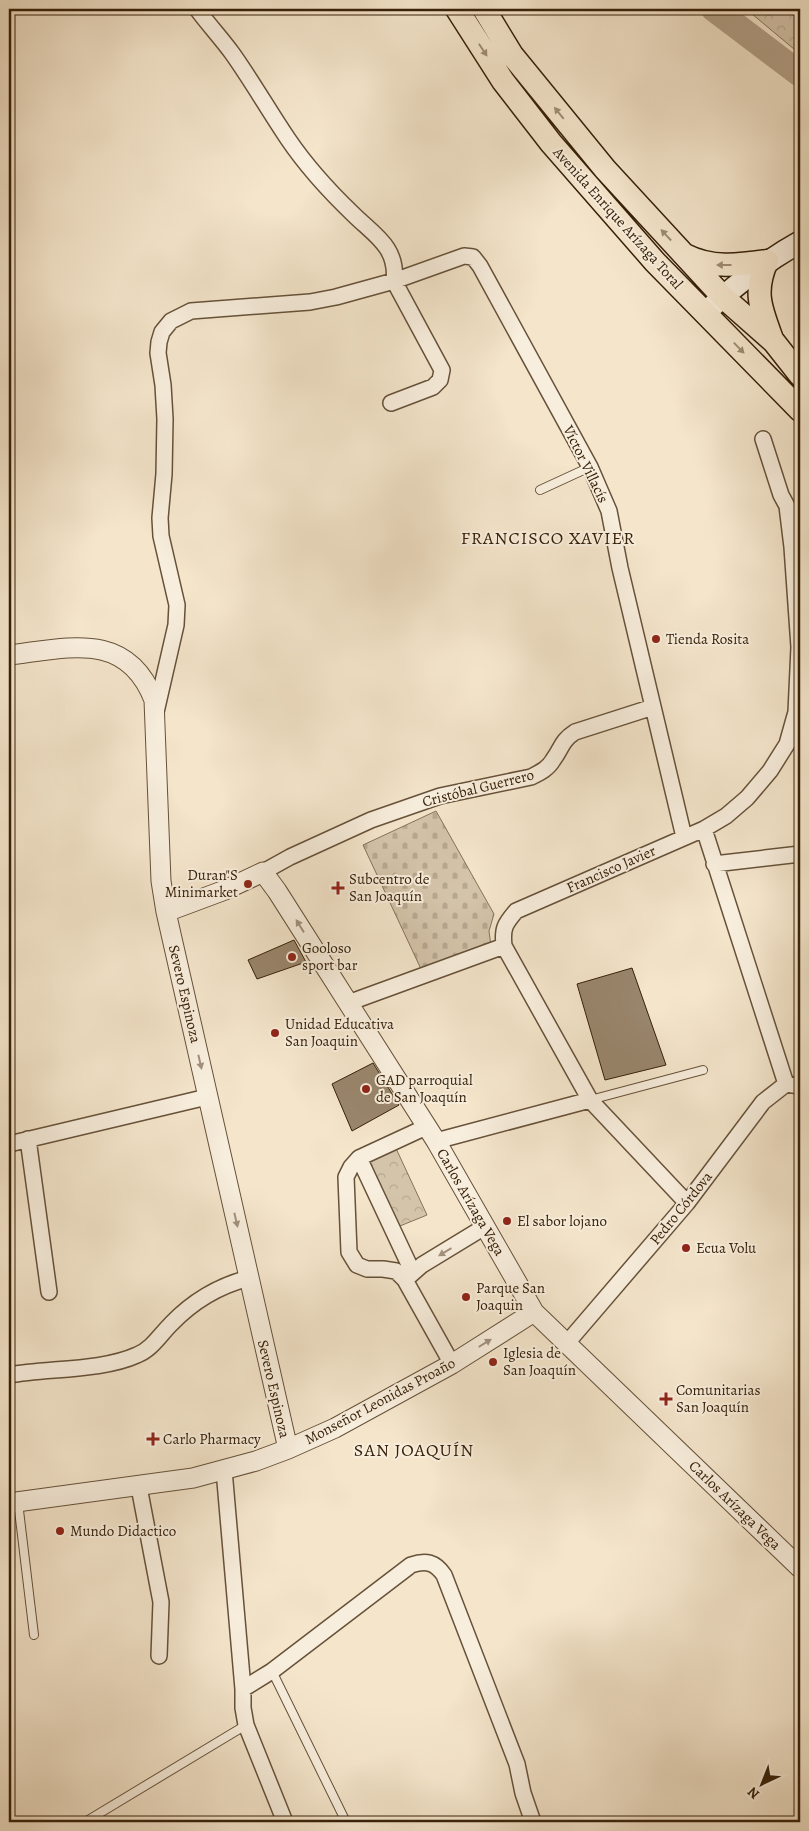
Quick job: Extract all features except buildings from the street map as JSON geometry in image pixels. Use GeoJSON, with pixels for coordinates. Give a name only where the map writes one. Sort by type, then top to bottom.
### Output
{"type":"FeatureCollection","features":[{"type":"Feature","properties":{"kind":"main road","name":"Avenida Enrique Arízaga Toral"},"geometry":{"type":"LineString","coordinates":[[457,9],[503,81],[551,143],[655,262],[800,410]]}},
{"type":"Feature","properties":{"kind":"main road","name":"Avenida Enrique Arízaga Toral"},"geometry":{"type":"LineString","coordinates":[[484,9],[518,63],[605,169],[723,297],[774,342],[800,375]]}},
{"type":"Feature","properties":{"kind":"main road"},"geometry":{"type":"LineString","coordinates":[[705,313],[767,261],[800,242]]}},
{"type":"Feature","properties":{"kind":"main road"},"geometry":{"type":"LineString","coordinates":[[683,254],[698,262],[720,266],[767,261]]}},
{"type":"Feature","properties":{"kind":"main road"},"geometry":{"type":"LineString","coordinates":[[767,261],[759,283],[760,295],[763,313],[774,342]]}},
{"type":"Feature","properties":{"kind":"street"},"geometry":{"type":"LineString","coordinates":[[197,9],[232,54],[289,141],[312,172],[353,214],[384,242],[392,256],[396,268],[394,281],[442,370],[440,380],[433,387],[391,402]]}},
{"type":"Feature","properties":{"kind":"street","name":"Víctor Villacís"},"geometry":{"type":"LineString","coordinates":[[394,281],[464,256],[473,257],[480,266],[590,466],[609,511],[620,568],[684,837]]}},
{"type":"Feature","properties":{"kind":"street"},"geometry":{"type":"LineString","coordinates":[[156,714],[176,624],[177,605],[161,536],[160,518],[166,419],[158,354],[162,332],[171,321],[191,311],[310,302],[394,281]]}},
{"type":"Feature","properties":{"kind":"street","name":"Francisco Javier"},"geometry":{"type":"LineString","coordinates":[[504,946],[502,933],[507,921],[516,911],[704,829],[726,816],[740,804],[770,771],[787,744],[796,712],[799,647],[792,547],[787,506],[781,495],[763,439]]}},
{"type":"Feature","properties":{"kind":"street","name":"Severo Espinoza"},"geometry":{"type":"LineString","coordinates":[[9,655],[75,647],[96,648],[119,656],[141,674],[154,700],[161,881],[166,912],[288,1450]]}},
{"type":"Feature","properties":{"kind":"street","name":"Cristóbal Guerrero"},"geometry":{"type":"LineString","coordinates":[[263,872],[290,857],[371,820],[440,796],[531,777],[544,771],[552,762],[567,737],[575,732],[653,707]]}},
{"type":"Feature","properties":{"kind":"street"},"geometry":{"type":"LineString","coordinates":[[704,829],[714,864],[793,1085]]}},
{"type":"Feature","properties":{"kind":"street"},"geometry":{"type":"LineString","coordinates":[[714,864],[800,854]]}},
{"type":"Feature","properties":{"kind":"street"},"geometry":{"type":"LineString","coordinates":[[166,912],[225,890],[263,872]]}},
{"type":"Feature","properties":{"kind":"street","name":"Carlos Arízaga Vega"},"geometry":{"type":"LineString","coordinates":[[263,872],[277,891],[431,1134],[486,1226],[534,1312],[800,1568]]}},
{"type":"Feature","properties":{"kind":"street"},"geometry":{"type":"LineString","coordinates":[[348,1003],[504,946],[590,1100],[687,1203]]}},
{"type":"Feature","properties":{"kind":"street","name":"Pedro Córdova"},"geometry":{"type":"LineString","coordinates":[[567,1344],[687,1203],[764,1102],[793,1085]]}},
{"type":"Feature","properties":{"kind":"street"},"geometry":{"type":"LineString","coordinates":[[9,1144],[207,1097]]}},
{"type":"Feature","properties":{"kind":"street"},"geometry":{"type":"LineString","coordinates":[[409,1276],[383,1269],[367,1270],[357,1265],[349,1252],[346,1177],[351,1167],[359,1158],[431,1134],[590,1100]]}},
{"type":"Feature","properties":{"kind":"street"},"geometry":{"type":"LineString","coordinates":[[28,1140],[49,1292]]}},
{"type":"Feature","properties":{"kind":"street"},"geometry":{"type":"LineString","coordinates":[[359,1158],[409,1276],[452,1364]]}},
{"type":"Feature","properties":{"kind":"street"},"geometry":{"type":"LineString","coordinates":[[409,1276],[422,1265],[486,1226]]}},
{"type":"Feature","properties":{"kind":"street"},"geometry":{"type":"LineString","coordinates":[[9,1375],[115,1363],[139,1355],[154,1344],[172,1323],[209,1293],[249,1278]]}},
{"type":"Feature","properties":{"kind":"street","name":"Monseñor Leonidas Proaño"},"geometry":{"type":"LineString","coordinates":[[14,1503],[193,1478],[288,1450],[334,1428],[452,1364],[534,1312]]}},
{"type":"Feature","properties":{"kind":"street"},"geometry":{"type":"LineString","coordinates":[[224,1470],[243,1689],[242,1708],[246,1725],[285,1822]]}},
{"type":"Feature","properties":{"kind":"street"},"geometry":{"type":"LineString","coordinates":[[139,1487],[161,1602],[158,1656]]}},
{"type":"Feature","properties":{"kind":"street"},"geometry":{"type":"LineString","coordinates":[[243,1689],[272,1671],[411,1565],[430,1562],[439,1568],[444,1575],[517,1764],[533,1822]]}},
{"type":"Feature","properties":{"kind":"lane"},"geometry":{"type":"LineString","coordinates":[[540,490],[590,466]]}},
{"type":"Feature","properties":{"kind":"lane"},"geometry":{"type":"LineString","coordinates":[[590,1100],[703,1070]]}},
{"type":"Feature","properties":{"kind":"lane"},"geometry":{"type":"LineString","coordinates":[[14,1503],[34,1635]]}},
{"type":"Feature","properties":{"kind":"lane"},"geometry":{"type":"LineString","coordinates":[[272,1671],[346,1822]]}},
{"type":"Feature","properties":{"kind":"lane"},"geometry":{"type":"LineString","coordinates":[[85,1822],[246,1725]]}},
{"type":"Feature","properties":{"kind":"green space"},"geometry":{"type":"Polygon","coordinates":[[[746,9],[800,9],[800,54],[746,9]]]}},
{"type":"Feature","properties":{"kind":"green space"},"geometry":{"type":"Polygon","coordinates":[[[436,811],[494,914],[489,931],[491,946],[421,969],[363,845],[436,811]]]}},
{"type":"Feature","properties":{"kind":"green space"},"geometry":{"type":"Polygon","coordinates":[[[393,1142],[427,1215],[395,1228],[360,1160],[393,1142]]]}},
{"type":"Feature","properties":{"kind":"waterway"},"geometry":{"type":"LineString","coordinates":[[714,9],[800,74]]}},
{"type":"Feature","properties":{"kind":"place","name":"Tienda Rosita"},"geometry":{"type":"Point","coordinates":[656,639]}},
{"type":"Feature","properties":{"kind":"place","name":"Duran\"S Minimarket"},"geometry":{"type":"Point","coordinates":[248,884]}},
{"type":"Feature","properties":{"kind":"place","name":"Subcentro de San Joaquín"},"geometry":{"type":"Point","coordinates":[338,888]}},
{"type":"Feature","properties":{"kind":"place","name":"Gooloso sport bar"},"geometry":{"type":"Point","coordinates":[292,957]}},
{"type":"Feature","properties":{"kind":"place","name":"Unidad Educativa San Joaquin"},"geometry":{"type":"Point","coordinates":[275,1033]}},
{"type":"Feature","properties":{"kind":"place","name":"GAD parroquial de San Joaquín"},"geometry":{"type":"Point","coordinates":[366,1089]}},
{"type":"Feature","properties":{"kind":"place","name":"El sabor lojano"},"geometry":{"type":"Point","coordinates":[507,1221]}},
{"type":"Feature","properties":{"kind":"place","name":"Ecua Volu"},"geometry":{"type":"Point","coordinates":[686,1248]}},
{"type":"Feature","properties":{"kind":"place","name":"Parque San Joaquin"},"geometry":{"type":"Point","coordinates":[466,1297]}},
{"type":"Feature","properties":{"kind":"place","name":"Iglesia de San Joaquín"},"geometry":{"type":"Point","coordinates":[493,1362]}},
{"type":"Feature","properties":{"kind":"place","name":"Comunitarias San Joaquín"},"geometry":{"type":"Point","coordinates":[666,1399]}},
{"type":"Feature","properties":{"kind":"place","name":"Carlo Pharmacy"},"geometry":{"type":"Point","coordinates":[153,1439]}},
{"type":"Feature","properties":{"kind":"place","name":"Mundo Didactico"},"geometry":{"type":"Point","coordinates":[60,1531]}},
{"type":"Feature","properties":{"kind":"district","name":"FRANCISCO XAVIER"},"geometry":{"type":"Point","coordinates":[548,538]}},
{"type":"Feature","properties":{"kind":"district","name":"SAN JOAQUÍN"},"geometry":{"type":"Point","coordinates":[414,1450]}}]}
